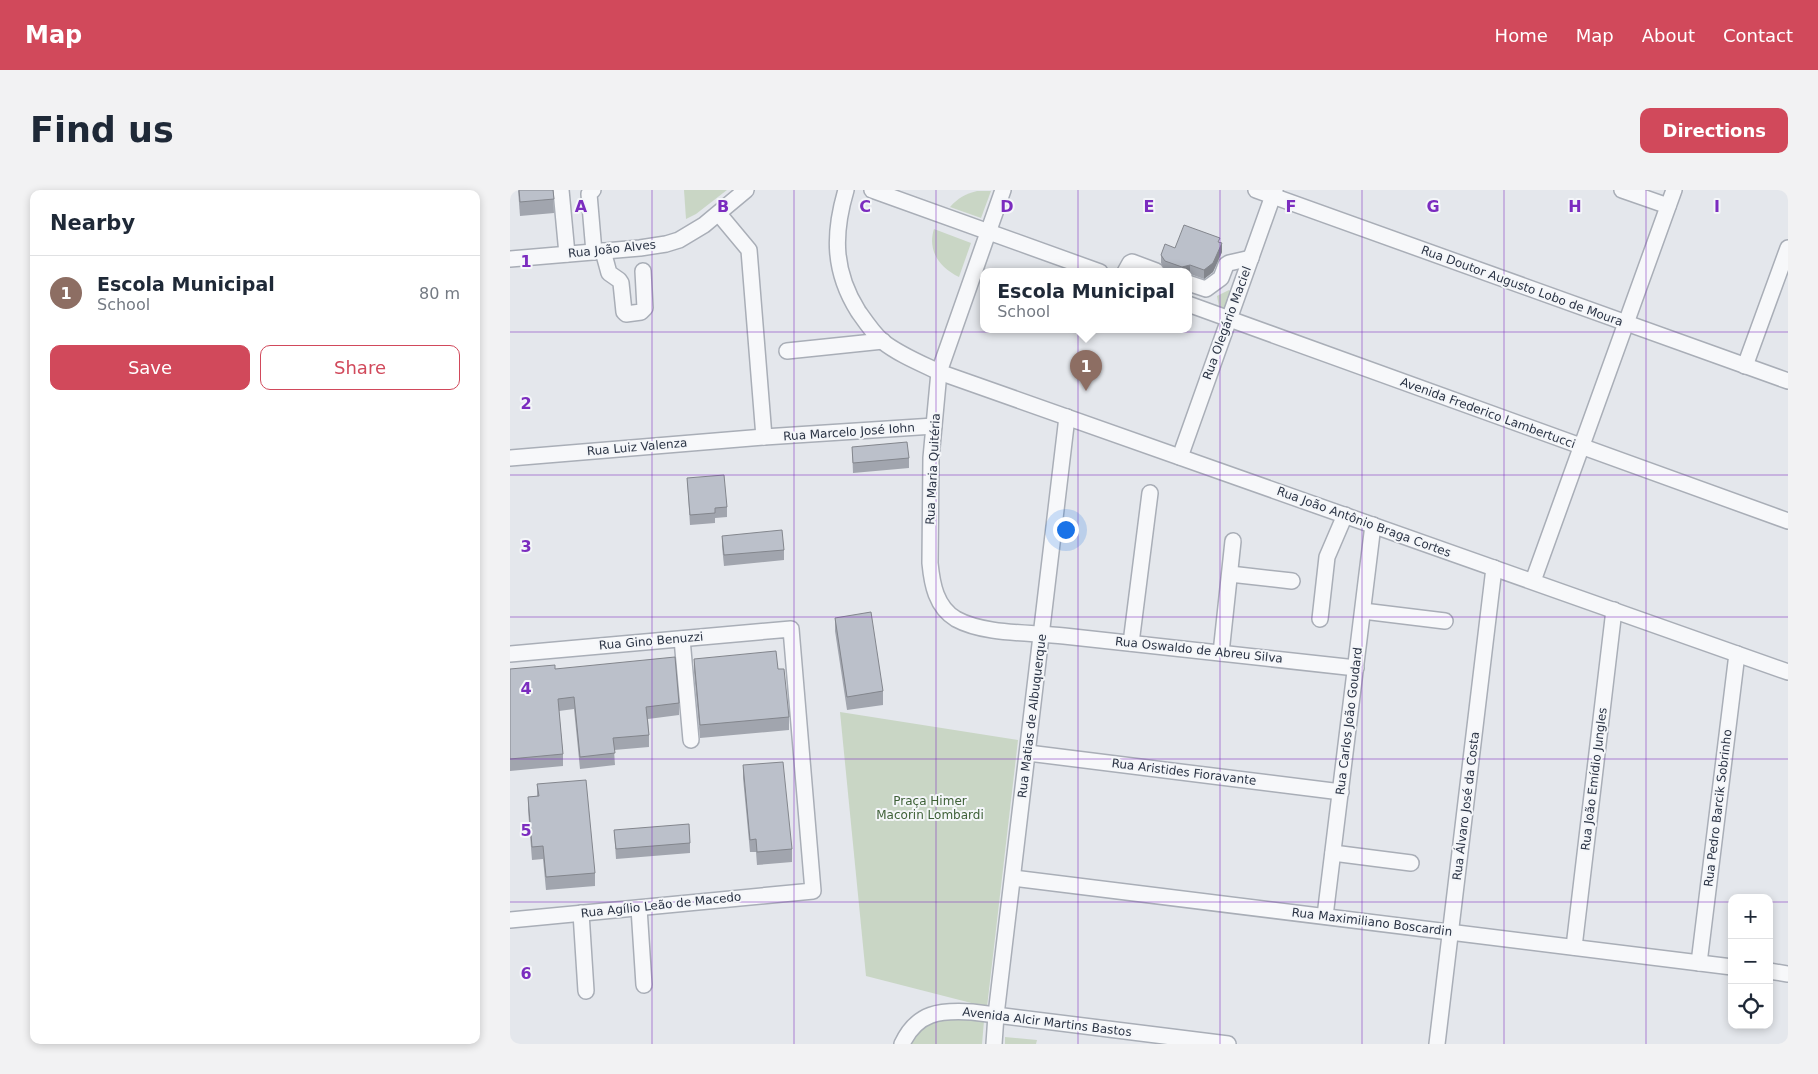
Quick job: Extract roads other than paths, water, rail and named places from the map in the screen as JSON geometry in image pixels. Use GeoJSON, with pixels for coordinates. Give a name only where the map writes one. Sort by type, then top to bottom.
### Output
{"type":"FeatureCollection","features":[{"type":"Feature","properties":{"kind":"street"},"geometry":{"type":"LineString","coordinates":[[561,190],[567,254]]}},
{"type":"Feature","properties":{"kind":"street"},"geometry":{"type":"LineString","coordinates":[[593,190],[588,194],[599,251],[609,273],[621,283],[624,312],[626,314],[641,312],[645,308],[643,272]]}},
{"type":"Feature","properties":{"kind":"street"},"geometry":{"type":"LineString","coordinates":[[746,190],[719,214],[749,250],[764,437]]}},
{"type":"Feature","properties":{"kind":"street","name":"Rua João Antônio Braga Cortes"},"geometry":{"type":"LineString","coordinates":[[846,190],[838,223],[837,255],[841,273],[852,301],[872,330],[883,341],[915,360],[940,372],[1788,672]]}},
{"type":"Feature","properties":{"kind":"street"},"geometry":{"type":"LineString","coordinates":[[872,190],[1089,268]]}},
{"type":"Feature","properties":{"kind":"street","name":"Rua Maria Quitéria"},"geometry":{"type":"LineString","coordinates":[[1003,190],[940,372],[930,489],[930,563],[935,593],[947,612],[966,623],[991,630],[1042,633]]}},
{"type":"Feature","properties":{"kind":"street","name":"Rua Doutor Augusto Lobo de Moura"},"geometry":{"type":"LineString","coordinates":[[1256,190],[1274,193],[1788,382]]}},
{"type":"Feature","properties":{"kind":"street"},"geometry":{"type":"LineString","coordinates":[[1622,190],[1668,206]]}},
{"type":"Feature","properties":{"kind":"street"},"geometry":{"type":"LineString","coordinates":[[1533,582],[1674,190]]}},
{"type":"Feature","properties":{"kind":"street","name":"Rua Olegário Maciel"},"geometry":{"type":"LineString","coordinates":[[1180,456],[1274,193]]}},
{"type":"Feature","properties":{"kind":"street","name":"Rua João Alves"},"geometry":{"type":"LineString","coordinates":[[510,259],[652,246],[679,240],[704,226],[719,214]]}},
{"type":"Feature","properties":{"kind":"street"},"geometry":{"type":"LineString","coordinates":[[1745,366],[1788,248]]}},
{"type":"Feature","properties":{"kind":"street"},"geometry":{"type":"LineString","coordinates":[[1206,289],[1221,278],[1228,263],[1251,258]]}},
{"type":"Feature","properties":{"kind":"street"},"geometry":{"type":"LineString","coordinates":[[1127,268],[1132,262],[1146,268]]}},
{"type":"Feature","properties":{"kind":"street"},"geometry":{"type":"LineString","coordinates":[[1221,278],[1238,294]]}},
{"type":"Feature","properties":{"kind":"street"},"geometry":{"type":"LineString","coordinates":[[1192,284],[1206,289]]}},
{"type":"Feature","properties":{"kind":"street"},"geometry":{"type":"LineString","coordinates":[[1206,289],[1212,313]]}},
{"type":"Feature","properties":{"kind":"street","name":"Avenida Frederico Lambertucci"},"geometry":{"type":"LineString","coordinates":[[1192,306],[1788,521]]}},
{"type":"Feature","properties":{"kind":"street"},"geometry":{"type":"LineString","coordinates":[[787,351],[883,341]]}},
{"type":"Feature","properties":{"kind":"street","name":"Rua Matias de Albuquerque"},"geometry":{"type":"LineString","coordinates":[[994,1044],[1067,417]]}},
{"type":"Feature","properties":{"kind":"street","name":"Rua Marcelo José Iohn"},"geometry":{"type":"LineString","coordinates":[[764,437],[934,426]]}},
{"type":"Feature","properties":{"kind":"street","name":"Rua Luiz Valenza"},"geometry":{"type":"LineString","coordinates":[[510,458],[764,437]]}},
{"type":"Feature","properties":{"kind":"street"},"geometry":{"type":"LineString","coordinates":[[1131,643],[1150,492]]}},
{"type":"Feature","properties":{"kind":"street"},"geometry":{"type":"LineString","coordinates":[[1320,619],[1327,557],[1345,515]]}},
{"type":"Feature","properties":{"kind":"street","name":"Rua Carlos João Goudard"},"geometry":{"type":"LineString","coordinates":[[1325,916],[1373,525]]}},
{"type":"Feature","properties":{"kind":"street"},"geometry":{"type":"LineString","coordinates":[[1221,653],[1233,540]]}},
{"type":"Feature","properties":{"kind":"street","name":"Rua Álvaro José da Costa"},"geometry":{"type":"LineString","coordinates":[[1437,1044],[1494,568]]}},
{"type":"Feature","properties":{"kind":"street"},"geometry":{"type":"LineString","coordinates":[[1230,574],[1292,582]]}},
{"type":"Feature","properties":{"kind":"street","name":"Rua João Emídio Jungles"},"geometry":{"type":"LineString","coordinates":[[1574,947],[1614,610]]}},
{"type":"Feature","properties":{"kind":"street"},"geometry":{"type":"LineString","coordinates":[[1363,611],[1444,621]]}},
{"type":"Feature","properties":{"kind":"street","name":"Rua Gino Benuzzi"},"geometry":{"type":"LineString","coordinates":[[510,654],[791,629],[813,891]]}},
{"type":"Feature","properties":{"kind":"street","name":"Rua Oswaldo de Abreu Silva"},"geometry":{"type":"LineString","coordinates":[[1042,633],[1356,668]]}},
{"type":"Feature","properties":{"kind":"street"},"geometry":{"type":"LineString","coordinates":[[682,639],[690,740]]}},
{"type":"Feature","properties":{"kind":"street","name":"Rua Pedro Barcik Sobrinho"},"geometry":{"type":"LineString","coordinates":[[1700,963],[1737,654]]}},
{"type":"Feature","properties":{"kind":"street","name":"Rua Aristides Fioravante"},"geometry":{"type":"LineString","coordinates":[[1028,753],[1341,792]]}},
{"type":"Feature","properties":{"kind":"street"},"geometry":{"type":"LineString","coordinates":[[1333,852],[1411,863]]}},
{"type":"Feature","properties":{"kind":"street","name":"Rua Maximiliano Boscardin"},"geometry":{"type":"LineString","coordinates":[[1013,878],[1728,966]]}},
{"type":"Feature","properties":{"kind":"street","name":"Rua Agílio Leão de Macedo"},"geometry":{"type":"LineString","coordinates":[[510,920],[813,891]]}},
{"type":"Feature","properties":{"kind":"street"},"geometry":{"type":"LineString","coordinates":[[639,908],[644,985]]}},
{"type":"Feature","properties":{"kind":"street"},"geometry":{"type":"LineString","coordinates":[[581,913],[586,991]]}},
{"type":"Feature","properties":{"kind":"street"},"geometry":{"type":"LineString","coordinates":[[1773,972],[1788,974]]}},
{"type":"Feature","properties":{"kind":"street","name":"Avenida Alcir Martins Bastos"},"geometry":{"type":"LineString","coordinates":[[902,1044],[911,1028],[926,1016],[953,1011],[996,1015],[1119,1037],[1228,1044]]}},
{"type":"Feature","properties":{"kind":"place","name":"Escola Municipal"},"geometry":{"type":"Point","coordinates":[1086,391]}},
{"type":"Feature","properties":{"kind":"park label","name":"Praça Himer Macorin Lombardi"},"geometry":{"type":"Point","coordinates":[930,808]}}]}
